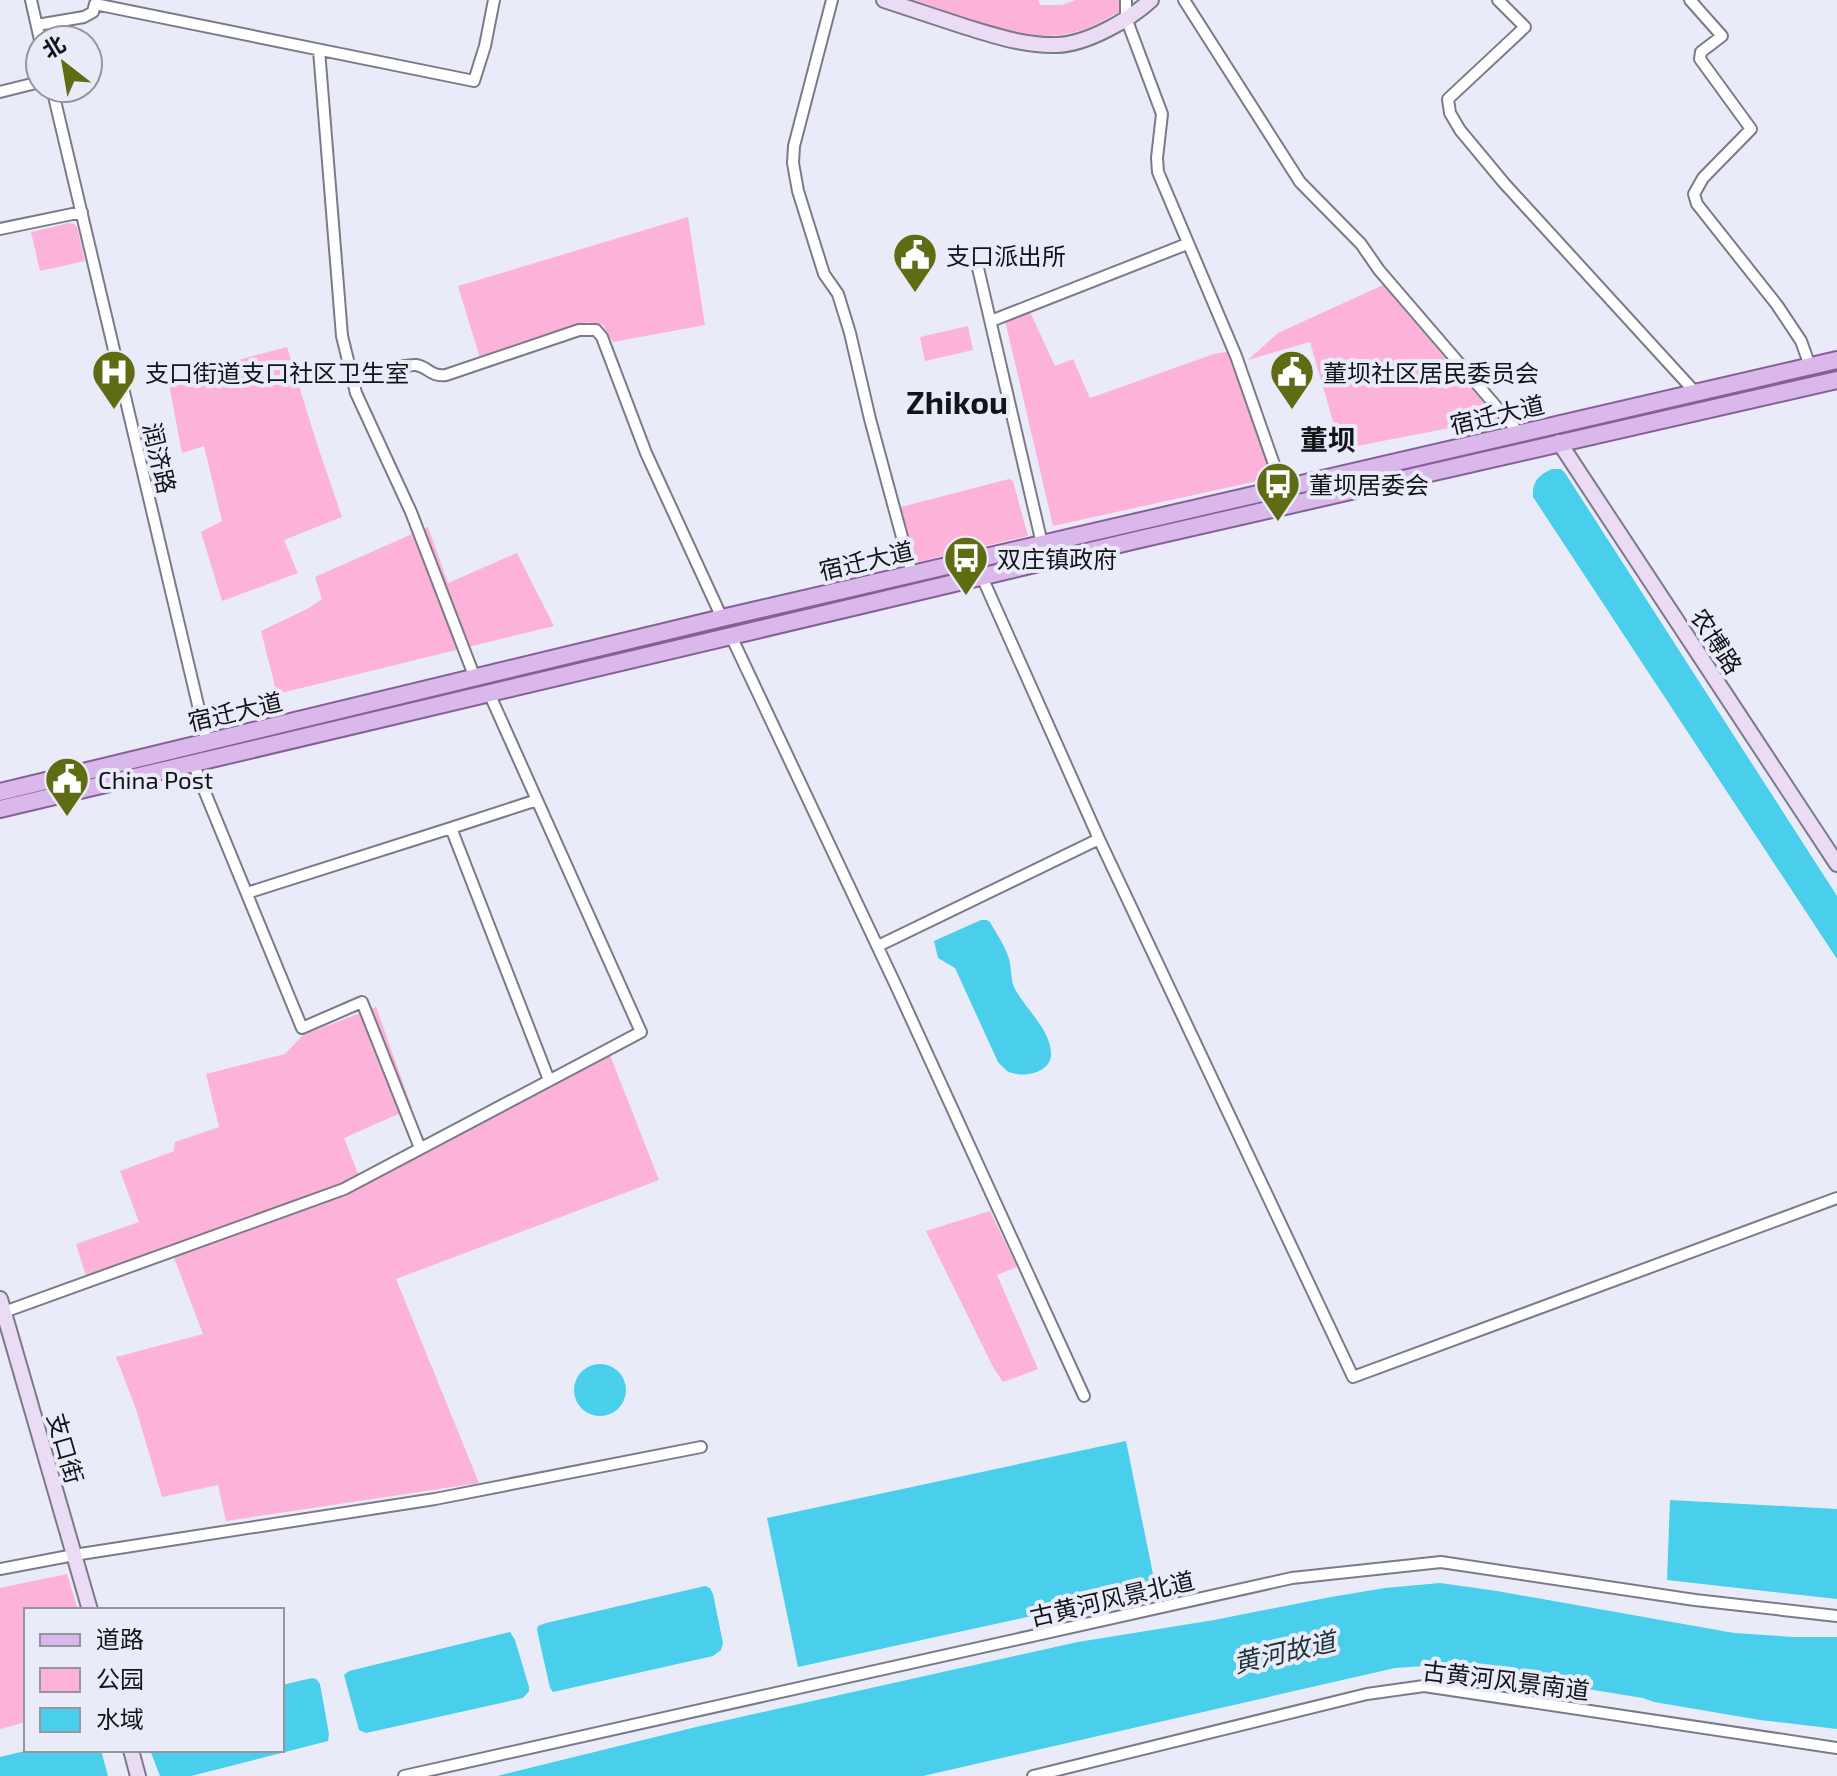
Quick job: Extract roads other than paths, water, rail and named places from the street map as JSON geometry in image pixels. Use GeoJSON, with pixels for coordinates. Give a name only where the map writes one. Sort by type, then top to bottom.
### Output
{"type":"FeatureCollection","features":[{"type":"Feature","properties":{"kind":"main road","name":"宿迁大道"},"geometry":{"type":"LineString","coordinates":[[0,792],[722,618],[1837,360]]}},
{"type":"Feature","properties":{"kind":"main road","name":"宿迁大道"},"geometry":{"type":"LineString","coordinates":[[0,809],[1047,561],[1837,380]]}},
{"type":"Feature","properties":{"kind":"street"},"geometry":{"type":"LineString","coordinates":[[31,0],[37,24]]}},
{"type":"Feature","properties":{"kind":"street"},"geometry":{"type":"LineString","coordinates":[[43,24],[84,17],[93,12],[95,4],[474,81],[494,0]]}},
{"type":"Feature","properties":{"kind":"street"},"geometry":{"type":"LineString","coordinates":[[832,0],[794,146],[793,163],[798,191],[824,274],[838,294],[850,333],[912,574]]}},
{"type":"Feature","properties":{"kind":"street"},"geometry":{"type":"LineString","coordinates":[[884,0],[1021,43],[1059,45],[1095,35],[1151,0]]}},
{"type":"Feature","properties":{"kind":"street"},"geometry":{"type":"LineString","coordinates":[[1126,0],[1126,18],[1162,114],[1158,172],[1236,356],[1282,487]]}},
{"type":"Feature","properties":{"kind":"street"},"geometry":{"type":"LineString","coordinates":[[1184,0],[1300,182],[1361,244],[1379,270],[1519,433]]}},
{"type":"Feature","properties":{"kind":"street"},"geometry":{"type":"LineString","coordinates":[[1498,0],[1525,27],[1448,99],[1450,113],[1460,130],[1511,191],[1695,392]]}},
{"type":"Feature","properties":{"kind":"street"},"geometry":{"type":"LineString","coordinates":[[1690,0],[1722,36],[1701,52],[1700,59],[1751,129],[1703,178],[1694,194],[1697,204],[1777,305],[1801,341],[1810,366]]}},
{"type":"Feature","properties":{"kind":"street"},"geometry":{"type":"LineString","coordinates":[[319,50],[342,336],[351,376],[411,512],[475,678]]}},
{"type":"Feature","properties":{"kind":"street"},"geometry":{"type":"LineString","coordinates":[[0,92],[24,86]]}},
{"type":"Feature","properties":{"kind":"street","name":"润济路"},"geometry":{"type":"LineString","coordinates":[[56,104],[207,743]]}},
{"type":"Feature","properties":{"kind":"street"},"geometry":{"type":"LineString","coordinates":[[0,229],[82,212]]}},
{"type":"Feature","properties":{"kind":"street"},"geometry":{"type":"LineString","coordinates":[[991,321],[1187,244]]}},
{"type":"Feature","properties":{"kind":"street"},"geometry":{"type":"LineString","coordinates":[[978,268],[1047,561]]}},
{"type":"Feature","properties":{"kind":"street"},"geometry":{"type":"LineString","coordinates":[[351,376],[415,365],[432,374],[446,375],[579,330],[596,330],[602,337],[646,453],[722,618]]}},
{"type":"Feature","properties":{"kind":"street","name":"农博路"},"geometry":{"type":"LineString","coordinates":[[1559,442],[1837,864]]}},
{"type":"Feature","properties":{"kind":"street"},"geometry":{"type":"LineString","coordinates":[[982,577],[1099,839],[1353,1377],[1837,1198]]}},
{"type":"Feature","properties":{"kind":"street"},"geometry":{"type":"LineString","coordinates":[[731,636],[878,946],[1084,1396]]}},
{"type":"Feature","properties":{"kind":"street"},"geometry":{"type":"LineString","coordinates":[[2,1305],[344,1189],[641,1032],[489,693]]}},
{"type":"Feature","properties":{"kind":"street"},"geometry":{"type":"LineString","coordinates":[[193,763],[302,1028],[362,1002],[420,1148]]}},
{"type":"Feature","properties":{"kind":"street"},"geometry":{"type":"LineString","coordinates":[[247,893],[537,800]]}},
{"type":"Feature","properties":{"kind":"street"},"geometry":{"type":"LineString","coordinates":[[451,828],[549,1080]]}},
{"type":"Feature","properties":{"kind":"street"},"geometry":{"type":"LineString","coordinates":[[878,946],[1099,839]]}},
{"type":"Feature","properties":{"kind":"street","name":"支口街"},"geometry":{"type":"LineString","coordinates":[[2,1305],[89,1608]]}},
{"type":"Feature","properties":{"kind":"street"},"geometry":{"type":"LineString","coordinates":[[0,1569],[435,1499],[701,1447]]}},
{"type":"Feature","properties":{"kind":"street","name":"古黄河风景北道"},"geometry":{"type":"LineString","coordinates":[[404,1776],[1307,1576],[1441,1562],[1695,1600],[1837,1616]]}},
{"type":"Feature","properties":{"kind":"street","name":"古黄河风景南道"},"geometry":{"type":"LineString","coordinates":[[1033,1776],[1367,1694],[1424,1686],[1837,1748]]}},
{"type":"Feature","properties":{"kind":"street"},"geometry":{"type":"LineString","coordinates":[[132,1752],[138,1776]]}},
{"type":"Feature","properties":{"kind":"water"},"geometry":{"type":"Polygon","coordinates":[[[1552,469],[1561,469],[1565,473],[1837,896],[1837,959],[1533,497],[1537,480],[1552,469]]]}},
{"type":"Feature","properties":{"kind":"water"},"geometry":{"type":"Polygon","coordinates":[[[981,920],[990,922],[1002,943],[1014,987],[1046,1034],[1050,1059],[1047,1065],[1035,1072],[1013,1073],[998,1062],[955,968],[938,958],[934,941],[981,920]]]}},
{"type":"Feature","properties":{"kind":"water"},"geometry":{"type":"Polygon","coordinates":[[[600,1364],[618,1372],[626,1390],[618,1408],[600,1416],[582,1408],[574,1390],[582,1372],[600,1364]]]}},
{"type":"Feature","properties":{"kind":"water"},"geometry":{"type":"Polygon","coordinates":[[[1126,1441],[1156,1589],[798,1667],[767,1518],[1126,1441]]]}},
{"type":"Feature","properties":{"kind":"water"},"geometry":{"type":"Polygon","coordinates":[[[1670,1500],[1837,1509],[1837,1599],[1667,1580],[1670,1500]]]}},
{"type":"Feature","properties":{"kind":"water","name":"黄河故道"},"geometry":{"type":"Polygon","coordinates":[[[1440,1583],[1734,1633],[1837,1637],[1837,1729],[1760,1720],[1440,1665],[1395,1668],[923,1776],[497,1776],[696,1727],[1078,1642],[1385,1588],[1440,1583]]]}},
{"type":"Feature","properties":{"kind":"water"},"geometry":{"type":"Polygon","coordinates":[[[705,1586],[713,1594],[723,1643],[721,1650],[713,1656],[553,1692],[550,1688],[538,1626],[705,1586]]]}},
{"type":"Feature","properties":{"kind":"water"},"geometry":{"type":"Polygon","coordinates":[[[510,1632],[529,1687],[523,1698],[366,1733],[359,1730],[344,1675],[349,1671],[510,1632]]]}},
{"type":"Feature","properties":{"kind":"water"},"geometry":{"type":"Polygon","coordinates":[[[312,1678],[320,1684],[328,1741],[191,1776],[160,1776],[151,1752],[284,1752],[284,1685],[312,1678]]]}},
{"type":"Feature","properties":{"kind":"water"},"geometry":{"type":"Polygon","coordinates":[[[24,1751],[102,1752],[108,1776],[0,1776],[0,1757],[24,1751]]]}},
{"type":"Feature","properties":{"kind":"place","name":"支口派出所"},"geometry":{"type":"Point","coordinates":[915,294]}},
{"type":"Feature","properties":{"kind":"place","name":"支口街道支口社区卫生室"},"geometry":{"type":"Point","coordinates":[114,411]}},
{"type":"Feature","properties":{"kind":"place","name":"董坝社区居民委员会"},"geometry":{"type":"Point","coordinates":[1292,411]}},
{"type":"Feature","properties":{"kind":"place","name":"董坝居委会"},"geometry":{"type":"Point","coordinates":[1278,523]}},
{"type":"Feature","properties":{"kind":"place","name":"双庄镇政府"},"geometry":{"type":"Point","coordinates":[966,597]}},
{"type":"Feature","properties":{"kind":"place","name":"China Post"},"geometry":{"type":"Point","coordinates":[67,818]}},
{"type":"Feature","properties":{"kind":"district","name":"Zhikou"},"geometry":{"type":"Point","coordinates":[957,401]}},
{"type":"Feature","properties":{"kind":"district","name":"董坝"},"geometry":{"type":"Point","coordinates":[1328,439]}}]}
